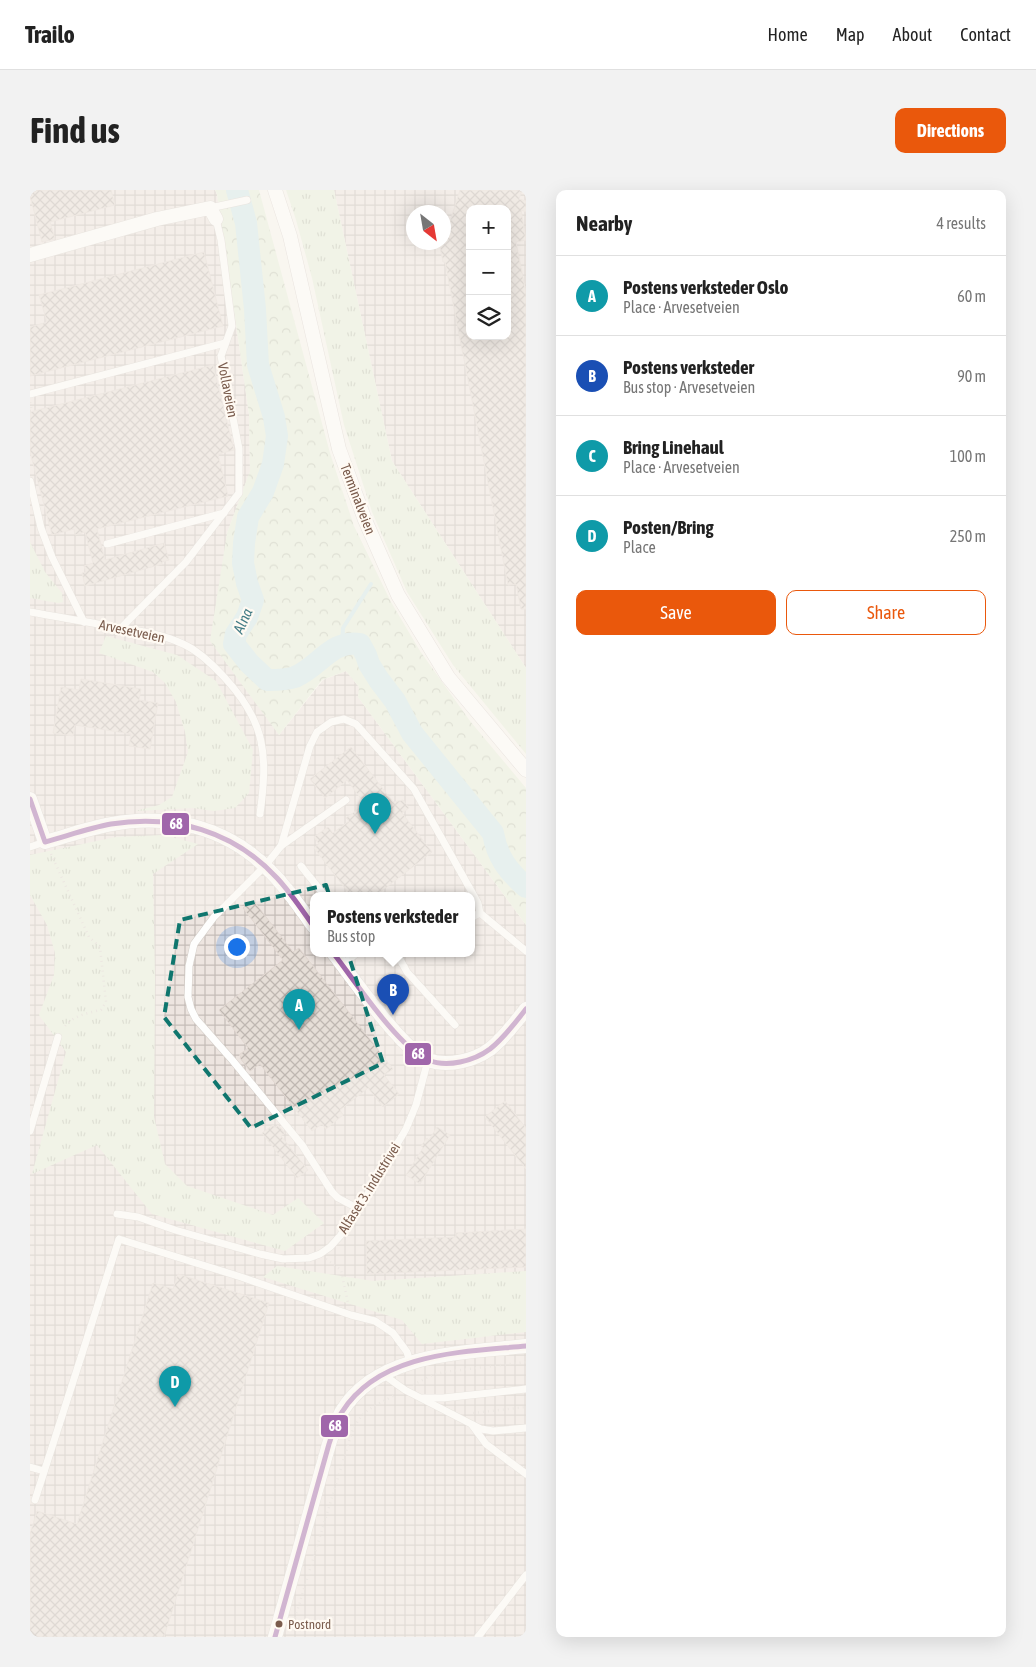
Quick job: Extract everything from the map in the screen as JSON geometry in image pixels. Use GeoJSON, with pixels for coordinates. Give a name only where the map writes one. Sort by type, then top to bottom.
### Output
{"type":"FeatureCollection","features":[{"type":"Feature","properties":{"kind":"street","name":"Terminalveien"},"geometry":{"type":"LineString","coordinates":[[275,190],[290,236],[339,449],[366,520],[398,595],[448,677],[526,770]]}},
{"type":"Feature","properties":{"kind":"street"},"geometry":{"type":"LineString","coordinates":[[30,255],[157,219],[213,214]]}},
{"type":"Feature","properties":{"kind":"street"},"geometry":{"type":"LineString","coordinates":[[30,799],[45,842],[111,824],[149,820],[180,822],[226,837],[274,874],[310,922]]}},
{"type":"Feature","properties":{"kind":"street"},"geometry":{"type":"LineString","coordinates":[[338,959],[398,1035],[418,1054],[428,1060],[454,1062],[481,1055],[503,1036],[526,1010]]}},
{"type":"Feature","properties":{"kind":"street"},"geometry":{"type":"LineString","coordinates":[[275,1637],[336,1422],[358,1391],[396,1366],[410,1362],[440,1356],[526,1346]]}},
{"type":"Feature","properties":{"kind":"lane"},"geometry":{"type":"LineString","coordinates":[[213,214],[229,204],[247,200]]}},
{"type":"Feature","properties":{"kind":"lane","name":"Vollaveien"},"geometry":{"type":"LineString","coordinates":[[121,628],[186,562],[239,493],[239,450],[221,356],[232,326],[221,240],[213,214]]}},
{"type":"Feature","properties":{"kind":"lane"},"geometry":{"type":"LineString","coordinates":[[30,394],[226,344]]}},
{"type":"Feature","properties":{"kind":"lane"},"geometry":{"type":"LineString","coordinates":[[30,481],[41,528],[52,556],[84,622]]}},
{"type":"Feature","properties":{"kind":"lane"},"geometry":{"type":"LineString","coordinates":[[107,544],[224,513]]}},
{"type":"Feature","properties":{"kind":"lane","name":"Arvesetveien"},"geometry":{"type":"LineString","coordinates":[[30,612],[160,635],[184,644],[202,655],[235,688],[248,705],[260,734],[263,748],[263,791],[260,814]]}},
{"type":"Feature","properties":{"kind":"lane"},"geometry":{"type":"LineString","coordinates":[[281,846],[310,746],[322,727],[338,720],[350,721],[356,724],[414,789],[471,892]]}},
{"type":"Feature","properties":{"kind":"lane"},"geometry":{"type":"LineString","coordinates":[[346,800],[281,846],[265,866],[214,917],[194,944],[189,966],[188,997],[191,1009],[200,1023],[302,1145],[332,1192],[338,1198],[359,1209]]}},
{"type":"Feature","properties":{"kind":"lane"},"geometry":{"type":"LineString","coordinates":[[30,847],[45,842]]}},
{"type":"Feature","properties":{"kind":"lane"},"geometry":{"type":"LineString","coordinates":[[301,866],[322,892]]}},
{"type":"Feature","properties":{"kind":"lane"},"geometry":{"type":"LineString","coordinates":[[475,898],[480,913],[526,951]]}},
{"type":"Feature","properties":{"kind":"lane"},"geometry":{"type":"LineString","coordinates":[[475,916],[480,913]]}},
{"type":"Feature","properties":{"kind":"lane"},"geometry":{"type":"LineString","coordinates":[[399,957],[407,972],[455,1025]]}},
{"type":"Feature","properties":{"kind":"lane"},"geometry":{"type":"LineString","coordinates":[[30,1131],[58,1037]]}},
{"type":"Feature","properties":{"kind":"lane","name":"Alfaset 3. industrivei"},"geometry":{"type":"LineString","coordinates":[[117,1214],[138,1217],[175,1230],[283,1259],[304,1259],[320,1254],[340,1236],[359,1209],[406,1129],[416,1105],[428,1060]]}},
{"type":"Feature","properties":{"kind":"lane"},"geometry":{"type":"LineString","coordinates":[[34,1500],[119,1239],[241,1277],[351,1315],[375,1321],[392,1333],[407,1352],[410,1362]]}},
{"type":"Feature","properties":{"kind":"lane"},"geometry":{"type":"LineString","coordinates":[[384,1374],[405,1390],[481,1429],[493,1431],[526,1428]]}},
{"type":"Feature","properties":{"kind":"lane"},"geometry":{"type":"LineString","coordinates":[[423,1398],[443,1398],[526,1389]]}},
{"type":"Feature","properties":{"kind":"lane"},"geometry":{"type":"LineString","coordinates":[[470,1423],[486,1444],[526,1474]]}},
{"type":"Feature","properties":{"kind":"lane"},"geometry":{"type":"LineString","coordinates":[[30,1467],[44,1470]]}},
{"type":"Feature","properties":{"kind":"lane"},"geometry":{"type":"LineString","coordinates":[[478,1637],[526,1575]]}},
{"type":"Feature","properties":{"kind":"path"},"geometry":{"type":"LineString","coordinates":[[30,403],[32,411],[30,411]]}},
{"type":"Feature","properties":{"kind":"path"},"geometry":{"type":"LineString","coordinates":[[45,842],[89,937],[100,948],[102,963],[106,1002],[101,1010],[78,1016],[65,1026]]}},
{"type":"Feature","properties":{"kind":"path"},"geometry":{"type":"LineString","coordinates":[[320,1254],[341,1270],[351,1315]]}},
{"type":"Feature","properties":{"kind":"path"},"geometry":{"type":"LineString","coordinates":[[294,1623],[347,1444],[357,1420],[372,1407],[432,1375],[526,1362]]}},
{"type":"Feature","properties":{"kind":"path"},"geometry":{"type":"LineString","coordinates":[[469,1414],[526,1407]]}},
{"type":"Feature","properties":{"kind":"highlighted area"},"geometry":{"type":"Polygon","coordinates":[[[326,885],[383,1063],[251,1128],[164,1017],[180,920],[326,885]]]}},
{"type":"Feature","properties":{"kind":"shaded area"},"geometry":{"type":"Polygon","coordinates":[[[30,190],[215,190],[249,414],[250,472],[227,533],[279,735],[323,680],[346,671],[359,687],[358,697],[526,925],[526,1637],[30,1637],[30,190]]]}},
{"type":"Feature","properties":{"kind":"shaded area"},"geometry":{"type":"Polygon","coordinates":[[[334,190],[526,190],[526,668],[392,461],[334,190]]]}},
{"type":"Feature","properties":{"kind":"green space"},"geometry":{"type":"Polygon","coordinates":[[[215,190],[259,190],[330,453],[354,526],[391,602],[420,651],[470,721],[526,788],[526,925],[358,697],[359,687],[346,671],[322,680],[279,735],[210,641],[227,533],[250,471],[249,414],[215,190]]]}},
{"type":"Feature","properties":{"kind":"green space"},"geometry":{"type":"Polygon","coordinates":[[[286,190],[334,190],[392,461],[526,668],[526,754],[453,665],[407,592],[372,512],[344,425],[312,278],[286,190]]]}},
{"type":"Feature","properties":{"kind":"green space"},"geometry":{"type":"Polygon","coordinates":[[[30,542],[45,572],[62,593],[63,602],[58,603],[30,598],[30,542]]]}},
{"type":"Feature","properties":{"kind":"green space"},"geometry":{"type":"Polygon","coordinates":[[[106,636],[177,655],[216,681],[253,750],[249,793],[235,808],[214,811],[193,808],[135,811],[159,805],[172,797],[188,752],[185,732],[176,702],[165,683],[153,672],[99,653],[106,636]]]}},
{"type":"Feature","properties":{"kind":"green space"},"geometry":{"type":"Polygon","coordinates":[[[163,835],[198,844],[153,874],[155,978],[154,1117],[165,1164],[187,1186],[273,1215],[298,1198],[324,1223],[285,1251],[152,1214],[97,1145],[32,1174],[66,1052],[39,1015],[54,975],[55,953],[47,925],[30,895],[30,855],[116,837],[163,835]]]}},
{"type":"Feature","properties":{"kind":"green space"},"geometry":{"type":"Polygon","coordinates":[[[277,1266],[373,1281],[526,1271],[526,1332],[422,1344],[402,1320],[263,1277],[277,1266]]]}},
{"type":"Feature","properties":{"kind":"building"},"geometry":{"type":"Polygon","coordinates":[[[30,190],[111,190],[115,205],[50,222],[55,239],[42,242],[30,190]]]}},
{"type":"Feature","properties":{"kind":"building"},"geometry":{"type":"Polygon","coordinates":[[[460,190],[522,190],[519,199],[526,201],[526,212],[521,210],[526,240],[516,242],[526,293],[526,609],[521,609],[516,584],[508,585],[445,262],[443,262],[441,250],[451,250],[451,218],[460,190]]]}},
{"type":"Feature","properties":{"kind":"building"},"geometry":{"type":"Polygon","coordinates":[[[204,252],[223,326],[30,376],[30,327],[47,322],[39,295],[204,252]]]}},
{"type":"Feature","properties":{"kind":"building"},"geometry":{"type":"Polygon","coordinates":[[[213,365],[234,450],[218,454],[228,496],[97,529],[105,560],[164,543],[169,560],[162,562],[162,564],[85,586],[82,573],[86,572],[84,566],[93,563],[85,532],[75,535],[74,529],[52,535],[30,452],[30,412],[213,365]]]}},
{"type":"Feature","properties":{"kind":"building"},"geometry":{"type":"Polygon","coordinates":[[[81,679],[141,689],[139,700],[158,703],[150,749],[129,746],[131,734],[75,725],[73,736],[53,733],[61,687],[79,690],[81,679]]]}},
{"type":"Feature","properties":{"kind":"building"},"geometry":{"type":"Polygon","coordinates":[[[351,747],[393,802],[403,800],[409,808],[402,813],[432,852],[380,892],[348,892],[314,848],[319,844],[314,837],[328,827],[333,833],[349,821],[346,818],[365,804],[347,780],[325,798],[310,779],[351,747]]]}},
{"type":"Feature","properties":{"kind":"building"},"geometry":{"type":"Polygon","coordinates":[[[253,900],[293,952],[299,948],[393,1069],[384,1075],[399,1094],[383,1107],[368,1088],[340,1110],[343,1115],[326,1129],[322,1124],[312,1131],[260,1064],[250,1071],[240,1058],[239,1055],[248,1048],[219,1010],[283,960],[243,908],[253,900]]]}},
{"type":"Feature","properties":{"kind":"building"},"geometry":{"type":"Polygon","coordinates":[[[505,1101],[526,1128],[526,1169],[485,1117],[505,1101]]]}},
{"type":"Feature","properties":{"kind":"building"},"geometry":{"type":"Polygon","coordinates":[[[273,1125],[275,1128],[278,1125],[285,1133],[281,1136],[308,1170],[297,1178],[262,1133],[273,1125]]]}},
{"type":"Feature","properties":{"kind":"building"},"geometry":{"type":"Polygon","coordinates":[[[437,1127],[450,1135],[420,1184],[406,1175],[423,1148],[421,1146],[427,1138],[429,1140],[437,1127]]]}},
{"type":"Feature","properties":{"kind":"building"},"geometry":{"type":"Polygon","coordinates":[[[526,1229],[526,1267],[367,1274],[366,1241],[456,1237],[456,1233],[526,1229]]]}},
{"type":"Feature","properties":{"kind":"building"},"geometry":{"type":"Polygon","coordinates":[[[178,1274],[269,1303],[164,1637],[30,1637],[30,1534],[37,1511],[77,1524],[153,1283],[173,1289],[178,1274]]]}},
{"type":"Feature","properties":{"kind":"waterway","name":"Alna"},"geometry":{"type":"LineString","coordinates":[[237,190],[246,223],[255,309],[258,365],[274,417],[277,436],[273,464],[263,492],[248,517],[243,563],[253,600],[247,617],[236,634],[234,644],[249,663],[267,680],[295,677],[304,673],[333,650],[341,646],[360,644],[369,664],[395,701],[412,733],[493,833],[497,849],[504,863],[526,887]]}},
{"type":"Feature","properties":{"kind":"waterway"},"geometry":{"type":"LineString","coordinates":[[342,645],[343,628],[371,584]]}},
{"type":"Feature","properties":{"kind":"transit line","name":"68"},"geometry":{"type":"LineString","coordinates":[[30,799],[45,842],[111,824],[134,822],[180,824],[222,838],[242,848],[277,878],[310,921]]}},
{"type":"Feature","properties":{"kind":"transit line","name":"68"},"geometry":{"type":"LineString","coordinates":[[336,957],[378,1012],[404,1042],[416,1053],[435,1062],[460,1062],[484,1053],[500,1040],[526,1009]]}},
{"type":"Feature","properties":{"kind":"transit line","name":"68"},"geometry":{"type":"LineString","coordinates":[[275,1637],[334,1427],[358,1392],[378,1377],[400,1366],[425,1359],[476,1350],[526,1346]]}},
{"type":"Feature","properties":{"kind":"place","name":"Bring Linehaul"},"geometry":{"type":"Point","coordinates":[375,834]}},
{"type":"Feature","properties":{"kind":"place","name":"Postens verksteder"},"geometry":{"type":"Point","coordinates":[393,1015]}},
{"type":"Feature","properties":{"kind":"place","name":"Postens verksteder Oslo"},"geometry":{"type":"Point","coordinates":[299,1030]}},
{"type":"Feature","properties":{"kind":"place","name":"Posten/Bring"},"geometry":{"type":"Point","coordinates":[175,1407]}},
{"type":"Feature","properties":{"kind":"place","name":"Postnord"},"geometry":{"type":"Point","coordinates":[279,1624]}}]}
